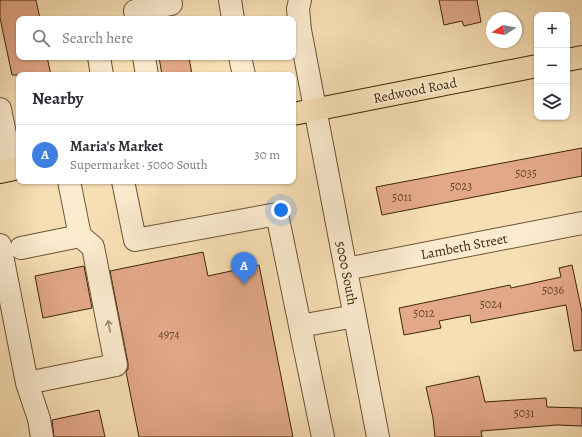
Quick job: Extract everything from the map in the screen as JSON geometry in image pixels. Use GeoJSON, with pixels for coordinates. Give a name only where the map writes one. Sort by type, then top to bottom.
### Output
{"type":"FeatureCollection","features":[{"type":"Feature","properties":{"kind":"main road"},"geometry":{"type":"LineString","coordinates":[[570,59],[582,57]]}},
{"type":"Feature","properties":{"kind":"main road","name":"Redwood Road"},"geometry":{"type":"LineString","coordinates":[[296,113],[534,67]]}},
{"type":"Feature","properties":{"kind":"street"},"geometry":{"type":"LineString","coordinates":[[230,0],[233,16]]}},
{"type":"Feature","properties":{"kind":"street","name":"5000 South"},"geometry":{"type":"LineString","coordinates":[[300,0],[298,19],[378,437]]}},
{"type":"Feature","properties":{"kind":"street"},"geometry":{"type":"LineString","coordinates":[[136,16],[135,12],[171,4]]}},
{"type":"Feature","properties":{"kind":"street"},"geometry":{"type":"LineString","coordinates":[[100,60],[102,72]]}},
{"type":"Feature","properties":{"kind":"street"},"geometry":{"type":"LineString","coordinates":[[144,60],[146,72]]}},
{"type":"Feature","properties":{"kind":"street"},"geometry":{"type":"LineString","coordinates":[[241,60],[243,72]]}},
{"type":"Feature","properties":{"kind":"street"},"geometry":{"type":"LineString","coordinates":[[0,109],[10,170]]}},
{"type":"Feature","properties":{"kind":"street"},"geometry":{"type":"LineString","coordinates":[[27,383],[116,365],[93,247],[80,236],[70,184]]}},
{"type":"Feature","properties":{"kind":"street"},"geometry":{"type":"LineString","coordinates":[[124,184],[135,240],[277,214],[323,437]]}},
{"type":"Feature","properties":{"kind":"street","name":"Lambeth Street"},"geometry":{"type":"LineString","coordinates":[[346,269],[582,224]]}},
{"type":"Feature","properties":{"kind":"street"},"geometry":{"type":"LineString","coordinates":[[21,248],[80,236]]}},
{"type":"Feature","properties":{"kind":"street"},"geometry":{"type":"LineString","coordinates":[[0,245],[27,383],[42,437]]}},
{"type":"Feature","properties":{"kind":"street"},"geometry":{"type":"LineString","coordinates":[[300,326],[355,316]]}},
{"type":"Feature","properties":{"kind":"building"},"geometry":{"type":"Polygon","coordinates":[[[0,0],[36,0],[39,16],[16,16],[16,60],[48,60],[50,72],[16,72],[16,75],[12,75],[0,18],[0,0]]]}},
{"type":"Feature","properties":{"kind":"building"},"geometry":{"type":"Polygon","coordinates":[[[439,0],[477,0],[481,22],[464,26],[462,21],[444,25],[439,0]]]}},
{"type":"Feature","properties":{"kind":"building"},"geometry":{"type":"Polygon","coordinates":[[[160,60],[190,60],[192,72],[162,72],[160,60]]]}},
{"type":"Feature","properties":{"kind":"building"},"geometry":{"type":"Polygon","coordinates":[[[582,148],[582,176],[382,215],[376,187],[582,148]]]}},
{"type":"Feature","properties":{"kind":"building"},"geometry":{"type":"Polygon","coordinates":[[[203,252],[208,276],[259,265],[293,437],[139,437],[126,372],[128,369],[128,363],[110,271],[203,252]]]}},
{"type":"Feature","properties":{"kind":"building"},"geometry":{"type":"Polygon","coordinates":[[[572,265],[582,312],[582,350],[574,351],[566,305],[471,323],[470,315],[439,321],[441,328],[404,335],[399,308],[510,285],[511,288],[561,277],[559,268],[572,265]]]}},
{"type":"Feature","properties":{"kind":"building"},"geometry":{"type":"Polygon","coordinates":[[[84,266],[92,308],[43,318],[35,276],[84,266]]]}},
{"type":"Feature","properties":{"kind":"building"},"geometry":{"type":"Polygon","coordinates":[[[479,376],[485,402],[546,398],[547,407],[582,408],[582,426],[557,425],[481,431],[482,437],[435,437],[433,418],[426,387],[479,376]]]}},
{"type":"Feature","properties":{"kind":"building"},"geometry":{"type":"Polygon","coordinates":[[[99,410],[105,437],[54,437],[52,420],[99,410]]]}},
{"type":"Feature","properties":{"kind":"place","name":"Maria's Market"},"geometry":{"type":"Point","coordinates":[244,285]}}]}
